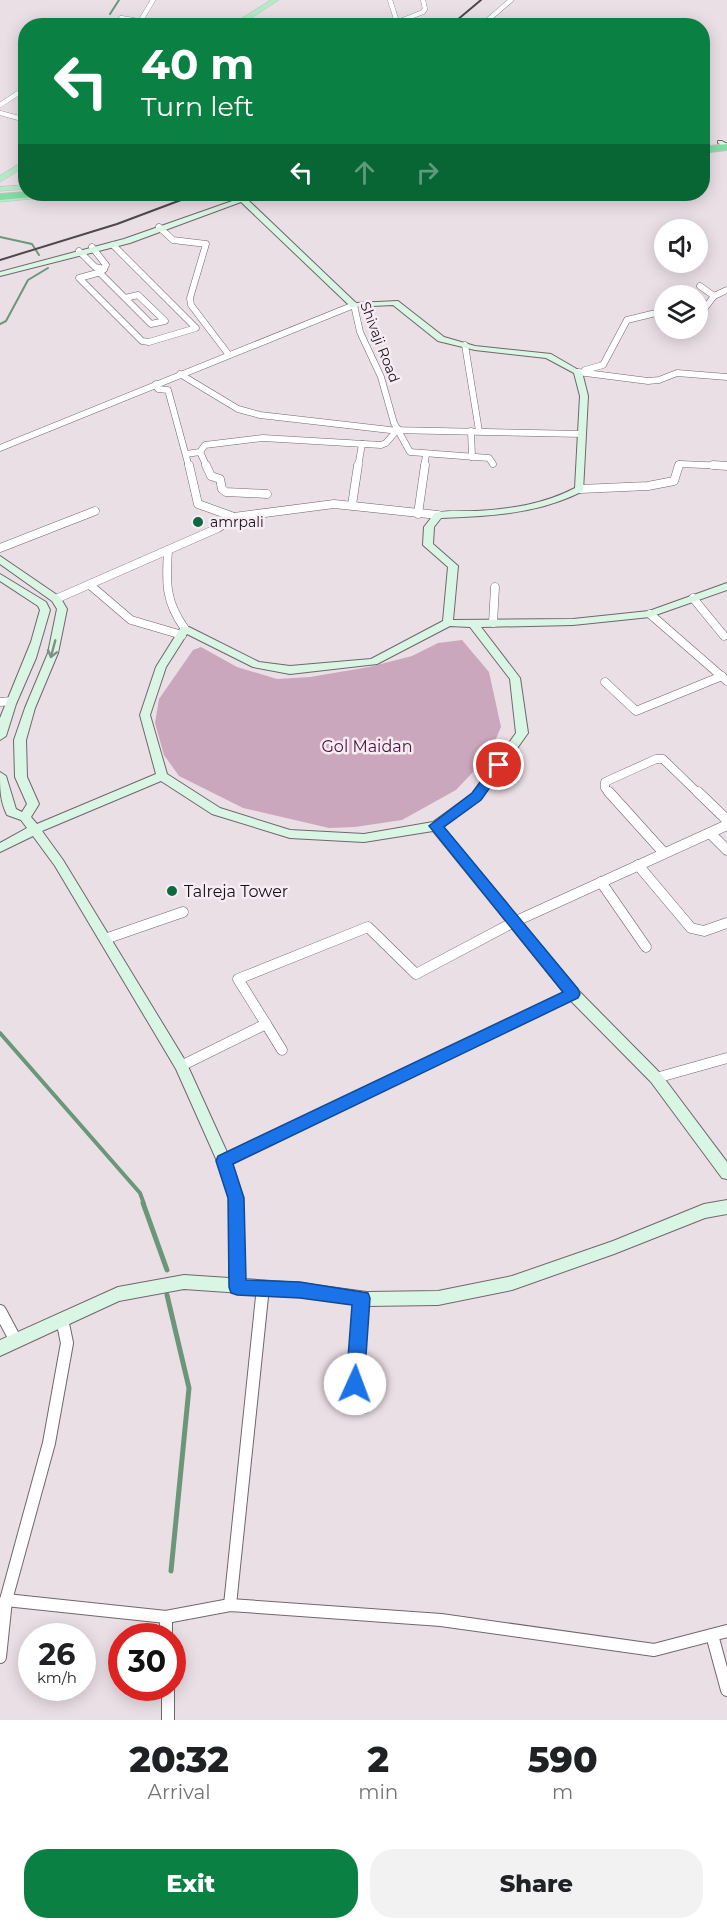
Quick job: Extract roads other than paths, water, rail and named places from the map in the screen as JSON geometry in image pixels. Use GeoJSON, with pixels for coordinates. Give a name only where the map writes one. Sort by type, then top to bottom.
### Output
{"type":"FeatureCollection","features":[{"type":"Feature","properties":{"kind":"highway"},"geometry":{"type":"LineString","coordinates":[[710,148],[725,145]]}},
{"type":"Feature","properties":{"kind":"highway"},"geometry":{"type":"LineString","coordinates":[[0,191],[18,192]]}},
{"type":"Feature","properties":{"kind":"highway"},"geometry":{"type":"LineString","coordinates":[[0,191],[18,193]]}},
{"type":"Feature","properties":{"kind":"main road"},"geometry":{"type":"LineString","coordinates":[[237,18],[263,0]]}},
{"type":"Feature","properties":{"kind":"main road"},"geometry":{"type":"LineString","coordinates":[[240,18],[276,0]]}},
{"type":"Feature","properties":{"kind":"main road"},"geometry":{"type":"LineString","coordinates":[[0,191],[18,171]]}},
{"type":"Feature","properties":{"kind":"main road"},"geometry":{"type":"LineString","coordinates":[[0,191],[18,178]]}},
{"type":"Feature","properties":{"kind":"main road"},"geometry":{"type":"LineString","coordinates":[[0,191],[18,188]]}},
{"type":"Feature","properties":{"kind":"main road"},"geometry":{"type":"LineString","coordinates":[[0,191],[18,192]]}},
{"type":"Feature","properties":{"kind":"street"},"geometry":{"type":"LineString","coordinates":[[142,18],[153,0]]}},
{"type":"Feature","properties":{"kind":"street"},"geometry":{"type":"LineString","coordinates":[[390,0],[396,18]]}},
{"type":"Feature","properties":{"kind":"street"},"geometry":{"type":"LineString","coordinates":[[407,18],[423,12],[425,5],[423,0]]}},
{"type":"Feature","properties":{"kind":"street"},"geometry":{"type":"LineString","coordinates":[[490,18],[511,0]]}},
{"type":"Feature","properties":{"kind":"street"},"geometry":{"type":"LineString","coordinates":[[0,105],[18,93]]}},
{"type":"Feature","properties":{"kind":"street"},"geometry":{"type":"LineString","coordinates":[[0,113],[18,118]]}},
{"type":"Feature","properties":{"kind":"street"},"geometry":{"type":"LineString","coordinates":[[0,272],[113,245],[229,201]]}},
{"type":"Feature","properties":{"kind":"street","name":"Shivaji Road"},"geometry":{"type":"LineString","coordinates":[[247,201],[354,305],[360,332],[381,377],[398,429],[410,452],[426,455]]}},
{"type":"Feature","properties":{"kind":"street"},"geometry":{"type":"LineString","coordinates":[[93,249],[160,228]]}},
{"type":"Feature","properties":{"kind":"street"},"geometry":{"type":"LineString","coordinates":[[160,228],[175,241],[206,244],[190,298],[191,305],[229,355]]}},
{"type":"Feature","properties":{"kind":"street"},"geometry":{"type":"LineString","coordinates":[[93,249],[106,264],[101,270],[79,278],[142,341],[148,342],[196,328],[113,245]]}},
{"type":"Feature","properties":{"kind":"street"},"geometry":{"type":"LineString","coordinates":[[81,252],[101,270],[125,298],[152,324],[165,321],[138,295],[125,298]]}},
{"type":"Feature","properties":{"kind":"street"},"geometry":{"type":"LineString","coordinates":[[708,304],[714,296],[727,290]]}},
{"type":"Feature","properties":{"kind":"street"},"geometry":{"type":"LineString","coordinates":[[708,292],[714,296]]}},
{"type":"Feature","properties":{"kind":"street"},"geometry":{"type":"LineString","coordinates":[[0,448],[354,305],[395,303],[441,339],[465,345],[548,356],[578,372],[648,381],[659,380],[677,373],[727,377]]}},
{"type":"Feature","properties":{"kind":"street"},"geometry":{"type":"LineString","coordinates":[[137,310],[150,306]]}},
{"type":"Feature","properties":{"kind":"street"},"geometry":{"type":"LineString","coordinates":[[578,372],[603,364],[607,352],[620,338],[627,320],[654,313]]}},
{"type":"Feature","properties":{"kind":"street"},"geometry":{"type":"LineString","coordinates":[[465,345],[471,382],[476,396],[472,457]]}},
{"type":"Feature","properties":{"kind":"street"},"geometry":{"type":"LineString","coordinates":[[578,372],[584,396],[580,489]]}},
{"type":"Feature","properties":{"kind":"street"},"geometry":{"type":"LineString","coordinates":[[180,374],[238,409],[260,415],[398,429],[582,434]]}},
{"type":"Feature","properties":{"kind":"street"},"geometry":{"type":"LineString","coordinates":[[156,384],[158,389],[168,390],[198,504],[234,517]]}},
{"type":"Feature","properties":{"kind":"street"},"geometry":{"type":"LineString","coordinates":[[186,454],[200,452],[205,445],[263,438],[362,444],[386,443],[398,429]]}},
{"type":"Feature","properties":{"kind":"street"},"geometry":{"type":"LineString","coordinates":[[352,505],[362,444]]}},
{"type":"Feature","properties":{"kind":"street"},"geometry":{"type":"LineString","coordinates":[[200,452],[211,476]]}},
{"type":"Feature","properties":{"kind":"street"},"geometry":{"type":"LineString","coordinates":[[418,514],[426,455],[489,458],[493,464]]}},
{"type":"Feature","properties":{"kind":"street"},"geometry":{"type":"LineString","coordinates":[[56,599],[218,528],[234,517],[324,505],[352,505],[438,515],[514,511],[569,496],[580,489],[648,486],[674,481],[680,464],[727,466]]}},
{"type":"Feature","properties":{"kind":"street"},"geometry":{"type":"LineString","coordinates":[[193,479],[219,477],[222,489],[226,492],[267,494]]}},
{"type":"Feature","properties":{"kind":"street"},"geometry":{"type":"LineString","coordinates":[[0,548],[94,511]]}},
{"type":"Feature","properties":{"kind":"street"},"geometry":{"type":"LineString","coordinates":[[438,515],[429,527],[428,545],[453,566],[448,623]]}},
{"type":"Feature","properties":{"kind":"street"},"geometry":{"type":"LineString","coordinates":[[168,550],[167,598],[184,632]]}},
{"type":"Feature","properties":{"kind":"street"},"geometry":{"type":"LineString","coordinates":[[0,560],[56,599],[62,609],[53,653],[30,708],[20,740],[20,774],[33,804],[25,817]]}},
{"type":"Feature","properties":{"kind":"street"},"geometry":{"type":"LineString","coordinates":[[0,577],[42,604],[45,610],[34,650],[16,690],[7,703],[0,736]]}},
{"type":"Feature","properties":{"kind":"street"},"geometry":{"type":"LineString","coordinates":[[90,585],[131,620],[184,632],[257,665],[290,670],[373,662],[448,623],[573,622],[650,614],[727,586]]}},
{"type":"Feature","properties":{"kind":"street"},"geometry":{"type":"LineString","coordinates":[[493,624],[495,587]]}},
{"type":"Feature","properties":{"kind":"street"},"geometry":{"type":"LineString","coordinates":[[34,599],[45,591]]}},
{"type":"Feature","properties":{"kind":"street"},"geometry":{"type":"LineString","coordinates":[[693,598],[724,636]]}},
{"type":"Feature","properties":{"kind":"street"},"geometry":{"type":"LineString","coordinates":[[605,682],[636,711],[725,678],[650,614]]}},
{"type":"Feature","properties":{"kind":"street"},"geometry":{"type":"LineString","coordinates":[[44,618],[60,619]]}},
{"type":"Feature","properties":{"kind":"street"},"geometry":{"type":"LineString","coordinates":[[184,632],[161,667],[145,715],[162,776],[216,811],[290,834],[364,838],[436,826],[477,796],[522,733],[515,678],[473,624]]}},
{"type":"Feature","properties":{"kind":"street"},"geometry":{"type":"LineString","coordinates":[[16,690],[37,692]]}},
{"type":"Feature","properties":{"kind":"street"},"geometry":{"type":"LineString","coordinates":[[7,703],[30,708]]}},
{"type":"Feature","properties":{"kind":"street"},"geometry":{"type":"LineString","coordinates":[[664,853],[605,788],[605,782],[656,759],[663,759],[727,820]]}},
{"type":"Feature","properties":{"kind":"street"},"geometry":{"type":"LineString","coordinates":[[20,774],[0,777],[11,812],[25,817],[59,863],[181,1066],[224,1161],[236,1198],[237,1287]]}},
{"type":"Feature","properties":{"kind":"street"},"geometry":{"type":"LineString","coordinates":[[0,848],[34,830],[162,776]]}},
{"type":"Feature","properties":{"kind":"street"},"geometry":{"type":"LineString","coordinates":[[282,1050],[238,979],[368,927],[416,974],[514,922],[727,825]]}},
{"type":"Feature","properties":{"kind":"street"},"geometry":{"type":"LineString","coordinates":[[436,826],[573,994],[656,1078],[727,1173]]}},
{"type":"Feature","properties":{"kind":"street"},"geometry":{"type":"LineString","coordinates":[[710,832],[727,850]]}},
{"type":"Feature","properties":{"kind":"street"},"geometry":{"type":"LineString","coordinates":[[638,865],[691,928],[698,932],[705,932],[727,923]]}},
{"type":"Feature","properties":{"kind":"street"},"geometry":{"type":"LineString","coordinates":[[601,882],[646,947]]}},
{"type":"Feature","properties":{"kind":"street"},"geometry":{"type":"LineString","coordinates":[[105,939],[183,912]]}},
{"type":"Feature","properties":{"kind":"street"},"geometry":{"type":"LineString","coordinates":[[224,1161],[573,994]]}},
{"type":"Feature","properties":{"kind":"street"},"geometry":{"type":"LineString","coordinates":[[181,1066],[266,1024]]}},
{"type":"Feature","properties":{"kind":"street"},"geometry":{"type":"LineString","coordinates":[[656,1078],[727,1058]]}},
{"type":"Feature","properties":{"kind":"street"},"geometry":{"type":"LineString","coordinates":[[0,1311],[5,1342],[118,1294],[184,1282],[263,1287],[362,1298],[438,1298],[512,1283],[614,1247],[704,1211],[727,1207]]}},
{"type":"Feature","properties":{"kind":"street"},"geometry":{"type":"LineString","coordinates":[[230,1605],[263,1287]]}},
{"type":"Feature","properties":{"kind":"street"},"geometry":{"type":"LineString","coordinates":[[362,1298],[355,1384],[364,1407]]}},
{"type":"Feature","properties":{"kind":"street"},"geometry":{"type":"LineString","coordinates":[[0,1656],[6,1600],[49,1443],[67,1343],[62,1319]]}},
{"type":"Feature","properties":{"kind":"street"},"geometry":{"type":"LineString","coordinates":[[6,1600],[166,1617],[230,1605],[441,1620],[654,1650],[727,1631]]}},
{"type":"Feature","properties":{"kind":"street"},"geometry":{"type":"LineString","coordinates":[[166,1617],[166,1623]]}},
{"type":"Feature","properties":{"kind":"street"},"geometry":{"type":"LineString","coordinates":[[712,1635],[727,1690]]}},
{"type":"Feature","properties":{"kind":"street"},"geometry":{"type":"LineString","coordinates":[[168,1701],[168,1720]]}},
{"type":"Feature","properties":{"kind":"waterway"},"geometry":{"type":"LineString","coordinates":[[110,14],[119,0]]}},
{"type":"Feature","properties":{"kind":"waterway"},"geometry":{"type":"LineString","coordinates":[[0,237],[32,244],[39,255]]}},
{"type":"Feature","properties":{"kind":"waterway"},"geometry":{"type":"LineString","coordinates":[[0,324],[6,321],[28,280],[48,268]]}},
{"type":"Feature","properties":{"kind":"waterway"},"geometry":{"type":"LineString","coordinates":[[0,1033],[140,1193],[144,1204]]}},
{"type":"Feature","properties":{"kind":"waterway"},"geometry":{"type":"LineString","coordinates":[[143,1203],[167,1270]]}},
{"type":"Feature","properties":{"kind":"waterway"},"geometry":{"type":"LineString","coordinates":[[167,1295],[189,1388],[171,1571]]}},
{"type":"Feature","properties":{"kind":"railway"},"geometry":{"type":"LineString","coordinates":[[460,18],[481,0]]}},
{"type":"Feature","properties":{"kind":"railway"},"geometry":{"type":"LineString","coordinates":[[0,260],[117,224],[178,201]]}},
{"type":"Feature","properties":{"kind":"place","name":"amrpali"},"geometry":{"type":"Point","coordinates":[198,522]}},
{"type":"Feature","properties":{"kind":"place","name":"Talreja Tower"},"geometry":{"type":"Point","coordinates":[172,891]}},
{"type":"Feature","properties":{"kind":"park label","name":"Gol Maidan"},"geometry":{"type":"Point","coordinates":[367,746]}}]}
